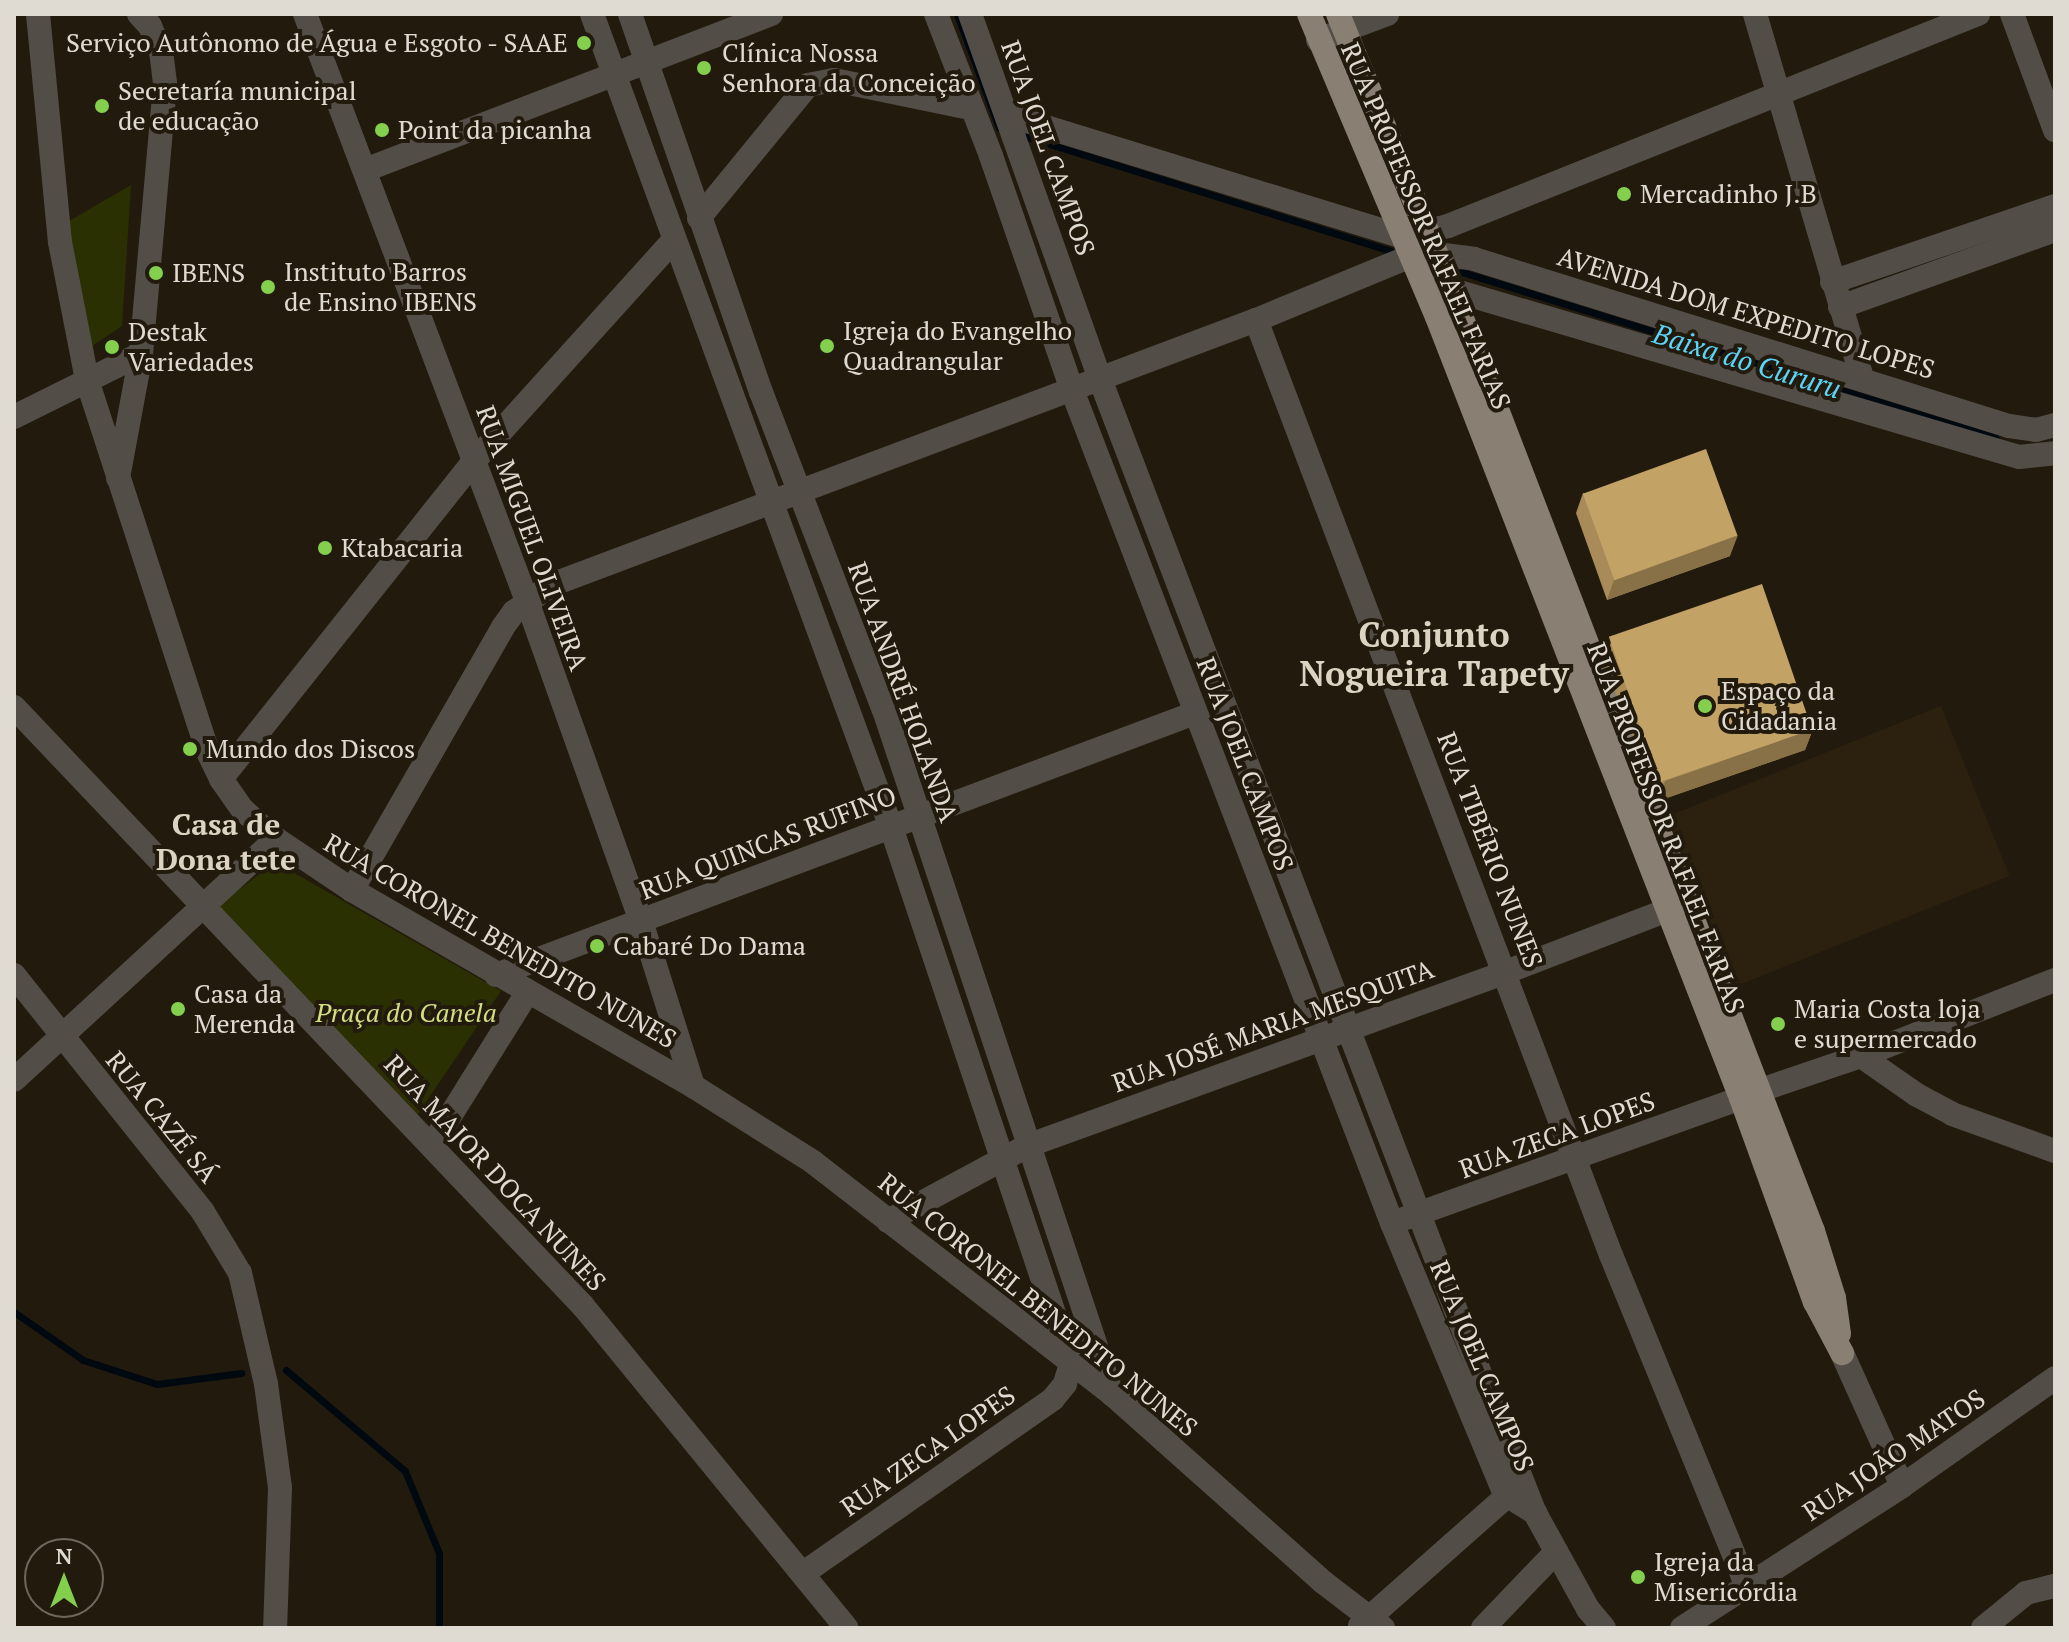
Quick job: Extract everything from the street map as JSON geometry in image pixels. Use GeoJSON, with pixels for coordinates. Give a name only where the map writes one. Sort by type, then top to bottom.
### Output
{"type":"FeatureCollection","features":[{"type":"Feature","properties":{"kind":"main road","name":"RUA PROFESSOR RAFAEL FARIAS"},"geometry":{"type":"LineString","coordinates":[[1309,14],[1318,40],[1419,245],[1450,287],[1677,907]]}},
{"type":"Feature","properties":{"kind":"main road","name":"RUA PROFESSOR RAFAEL FARIAS"},"geometry":{"type":"LineString","coordinates":[[1342,22],[1419,245],[1422,282],[1677,907],[1750,1095],[1815,1302],[1842,1353]]}},
{"type":"Feature","properties":{"kind":"street"},"geometry":{"type":"LineString","coordinates":[[38,14],[60,242],[87,380],[118,481]]}},
{"type":"Feature","properties":{"kind":"street","name":"RUA CORONEL BENEDITO NUNES"},"geometry":{"type":"LineString","coordinates":[[139,14],[150,26],[161,52],[165,83],[141,354],[118,481],[207,750],[221,779],[243,810],[276,839],[352,890],[693,1086],[813,1162],[1112,1394],[1371,1625]]}},
{"type":"Feature","properties":{"kind":"street","name":"RUA MIGUEL OLIVEIRA"},"geometry":{"type":"LineString","coordinates":[[305,14],[527,601],[641,921],[693,1086]]}},
{"type":"Feature","properties":{"kind":"street"},"geometry":{"type":"LineString","coordinates":[[592,14],[891,827],[1071,1364]]}},
{"type":"Feature","properties":{"kind":"street","name":"RUA ANDRÉ HOLANDA"},"geometry":{"type":"LineString","coordinates":[[630,14],[699,218],[799,493],[887,719],[1112,1394]]}},
{"type":"Feature","properties":{"kind":"street"},"geometry":{"type":"LineString","coordinates":[[365,170],[771,14]]}},
{"type":"Feature","properties":{"kind":"street","name":"RUA JOEL CAMPOS"},"geometry":{"type":"LineString","coordinates":[[936,14],[991,156],[1072,390],[1392,1223],[1514,1488],[1535,1513],[1588,1609],[1604,1628]]}},
{"type":"Feature","properties":{"kind":"street","name":"RUA JOEL CAMPOS"},"geometry":{"type":"LineString","coordinates":[[970,14],[1100,379],[1419,1213],[1514,1488]]}},
{"type":"Feature","properties":{"kind":"street"},"geometry":{"type":"LineString","coordinates":[[1318,40],[1342,22],[1387,14]]}},
{"type":"Feature","properties":{"kind":"street"},"geometry":{"type":"LineString","coordinates":[[1755,14],[1862,377]]}},
{"type":"Feature","properties":{"kind":"street"},"geometry":{"type":"LineString","coordinates":[[352,890],[503,627],[527,601],[578,573],[1256,320],[1419,245],[1778,94],[1978,14]]}},
{"type":"Feature","properties":{"kind":"street"},"geometry":{"type":"LineString","coordinates":[[2012,14],[2055,130]]}},
{"type":"Feature","properties":{"kind":"street"},"geometry":{"type":"LineString","coordinates":[[699,218],[808,85],[834,80],[971,108]]}},
{"type":"Feature","properties":{"kind":"street","name":"AVENIDA DOM EXPEDITO LOPES"},"geometry":{"type":"LineString","coordinates":[[1007,115],[1419,245],[1490,263],[1862,377],[2009,426],[2046,427],[2055,451],[2019,457],[1450,287],[1422,282]]}},
{"type":"Feature","properties":{"kind":"street"},"geometry":{"type":"LineString","coordinates":[[991,156],[1021,152]]}},
{"type":"Feature","properties":{"kind":"street"},"geometry":{"type":"LineString","coordinates":[[1832,282],[2055,206]]}},
{"type":"Feature","properties":{"kind":"street"},"geometry":{"type":"LineString","coordinates":[[1840,307],[2055,230]]}},
{"type":"Feature","properties":{"kind":"street"},"geometry":{"type":"LineString","coordinates":[[221,779],[475,460],[674,240]]}},
{"type":"Feature","properties":{"kind":"street","name":"RUA TIBÉRIO NUNES"},"geometry":{"type":"LineString","coordinates":[[1256,320],[1578,1159],[1611,1255],[1747,1587]]}},
{"type":"Feature","properties":{"kind":"street"},"geometry":{"type":"LineString","coordinates":[[14,417],[141,354]]}},
{"type":"Feature","properties":{"kind":"street","name":"RUA MAJOR DOCA NUNES"},"geometry":{"type":"LineString","coordinates":[[14,707],[583,1306],[847,1628]]}},
{"type":"Feature","properties":{"kind":"street","name":"RUA QUINCAS RUFINO"},"geometry":{"type":"LineString","coordinates":[[496,975],[1195,713]]}},
{"type":"Feature","properties":{"kind":"street"},"geometry":{"type":"LineString","coordinates":[[14,1080],[276,839]]}},
{"type":"Feature","properties":{"kind":"street","name":"RUA JOSÉ MARIA MESQUITA"},"geometry":{"type":"LineString","coordinates":[[888,1221],[1027,1146],[1677,907]]}},
{"type":"Feature","properties":{"kind":"street","name":"RUA CAZÉ SÁ"},"geometry":{"type":"LineString","coordinates":[[14,975],[203,1212],[230,1254],[249,1303],[268,1399],[280,1488],[275,1628]]}},
{"type":"Feature","properties":{"kind":"street","name":"RUA ZECA LOPES"},"geometry":{"type":"LineString","coordinates":[[1392,1223],[1861,1056],[2055,980]]}},
{"type":"Feature","properties":{"kind":"street"},"geometry":{"type":"LineString","coordinates":[[432,1145],[527,993]]}},
{"type":"Feature","properties":{"kind":"street"},"geometry":{"type":"LineString","coordinates":[[1861,1056],[1917,1095],[1952,1114],[2055,1151]]}},
{"type":"Feature","properties":{"kind":"street","name":"RUA PROFESSOR RAFAEL FARIAS"},"geometry":{"type":"LineString","coordinates":[[1842,1353],[1902,1486]]}},
{"type":"Feature","properties":{"kind":"street","name":"RUA ZECA LOPES"},"geometry":{"type":"LineString","coordinates":[[804,1573],[1053,1399],[1065,1384],[1071,1364]]}},
{"type":"Feature","properties":{"kind":"street","name":"RUA JOÃO MATOS"},"geometry":{"type":"LineString","coordinates":[[1682,1628],[1902,1486],[2055,1378]]}},
{"type":"Feature","properties":{"kind":"street"},"geometry":{"type":"LineString","coordinates":[[1371,1625],[1514,1488]]}},
{"type":"Feature","properties":{"kind":"street"},"geometry":{"type":"LineString","coordinates":[[1483,1628],[1556,1552]]}},
{"type":"Feature","properties":{"kind":"street"},"geometry":{"type":"LineString","coordinates":[[1983,1628],[2026,1593],[2055,1586]]}},
{"type":"Feature","properties":{"kind":"shaded area"},"geometry":{"type":"Polygon","coordinates":[[[1941,706],[2010,876],[1736,986],[1667,817],[1941,706]]]}},
{"type":"Feature","properties":{"kind":"green space"},"geometry":{"type":"Polygon","coordinates":[[[131,185],[122,326],[80,354],[64,224],[131,185]]]}},
{"type":"Feature","properties":{"kind":"green space","name":"Praça do Canela"},"geometry":{"type":"Polygon","coordinates":[[[275,862],[501,991],[416,1117],[213,910],[275,862]]]}},
{"type":"Feature","properties":{"kind":"building"},"geometry":{"type":"Polygon","coordinates":[[[1706,449],[1737,535],[1614,580],[1583,494],[1706,449]]]}},
{"type":"Feature","properties":{"kind":"building","name":"Espaço da Cidadania"},"geometry":{"type":"Polygon","coordinates":[[[1762,584],[1812,730],[1659,782],[1609,637],[1762,584]]]}},
{"type":"Feature","properties":{"kind":"waterway","name":"Baixa do Cururu"},"geometry":{"type":"LineString","coordinates":[[957,14],[999,128]]}},
{"type":"Feature","properties":{"kind":"waterway","name":"Baixa do Cururu"},"geometry":{"type":"LineString","coordinates":[[1027,137],[1391,251]]}},
{"type":"Feature","properties":{"kind":"waterway","name":"Baixa do Cururu"},"geometry":{"type":"LineString","coordinates":[[1462,272],[1996,438]]}},
{"type":"Feature","properties":{"kind":"waterway"},"geometry":{"type":"LineString","coordinates":[[14,1312],[83,1360],[157,1384],[241,1373]]}},
{"type":"Feature","properties":{"kind":"waterway"},"geometry":{"type":"LineString","coordinates":[[286,1370],[405,1471],[439,1553],[439,1628]]}},
{"type":"Feature","properties":{"kind":"place","name":"Serviço Autônomo de Água e Esgoto - SAAE"},"geometry":{"type":"Point","coordinates":[584,43]}},
{"type":"Feature","properties":{"kind":"place","name":"Clínica Nossa Senhora da Conceição"},"geometry":{"type":"Point","coordinates":[704,68]}},
{"type":"Feature","properties":{"kind":"place","name":"Secretaría municipal de educação"},"geometry":{"type":"Point","coordinates":[102,106]}},
{"type":"Feature","properties":{"kind":"place","name":"Point da picanha"},"geometry":{"type":"Point","coordinates":[382,130]}},
{"type":"Feature","properties":{"kind":"place","name":"Mercadinho J.B"},"geometry":{"type":"Point","coordinates":[1624,194]}},
{"type":"Feature","properties":{"kind":"place","name":"IBENS"},"geometry":{"type":"Point","coordinates":[156,273]}},
{"type":"Feature","properties":{"kind":"place","name":"Instituto Barros de Ensino IBENS"},"geometry":{"type":"Point","coordinates":[268,287]}},
{"type":"Feature","properties":{"kind":"place","name":"Igreja do Evangelho Quadrangular"},"geometry":{"type":"Point","coordinates":[827,346]}},
{"type":"Feature","properties":{"kind":"place","name":"Destak Variedades"},"geometry":{"type":"Point","coordinates":[112,347]}},
{"type":"Feature","properties":{"kind":"place","name":"Ktabacaria"},"geometry":{"type":"Point","coordinates":[325,548]}},
{"type":"Feature","properties":{"kind":"place","name":"Espaço da Cidadania"},"geometry":{"type":"Point","coordinates":[1705,706]}},
{"type":"Feature","properties":{"kind":"place","name":"Mundo dos Discos"},"geometry":{"type":"Point","coordinates":[190,749]}},
{"type":"Feature","properties":{"kind":"place","name":"Cabaré Do Dama"},"geometry":{"type":"Point","coordinates":[597,946]}},
{"type":"Feature","properties":{"kind":"place","name":"Casa da Merenda"},"geometry":{"type":"Point","coordinates":[178,1009]}},
{"type":"Feature","properties":{"kind":"place","name":"Maria Costa loja e supermercado"},"geometry":{"type":"Point","coordinates":[1778,1024]}},
{"type":"Feature","properties":{"kind":"place","name":"Igreja da Misericórdia"},"geometry":{"type":"Point","coordinates":[1638,1577]}},
{"type":"Feature","properties":{"kind":"district","name":"Conjunto Nogueira Tapety"},"geometry":{"type":"Point","coordinates":[1434,654]}},
{"type":"Feature","properties":{"kind":"district","name":"Casa de Dona tete"},"geometry":{"type":"Point","coordinates":[226,841]}}]}
